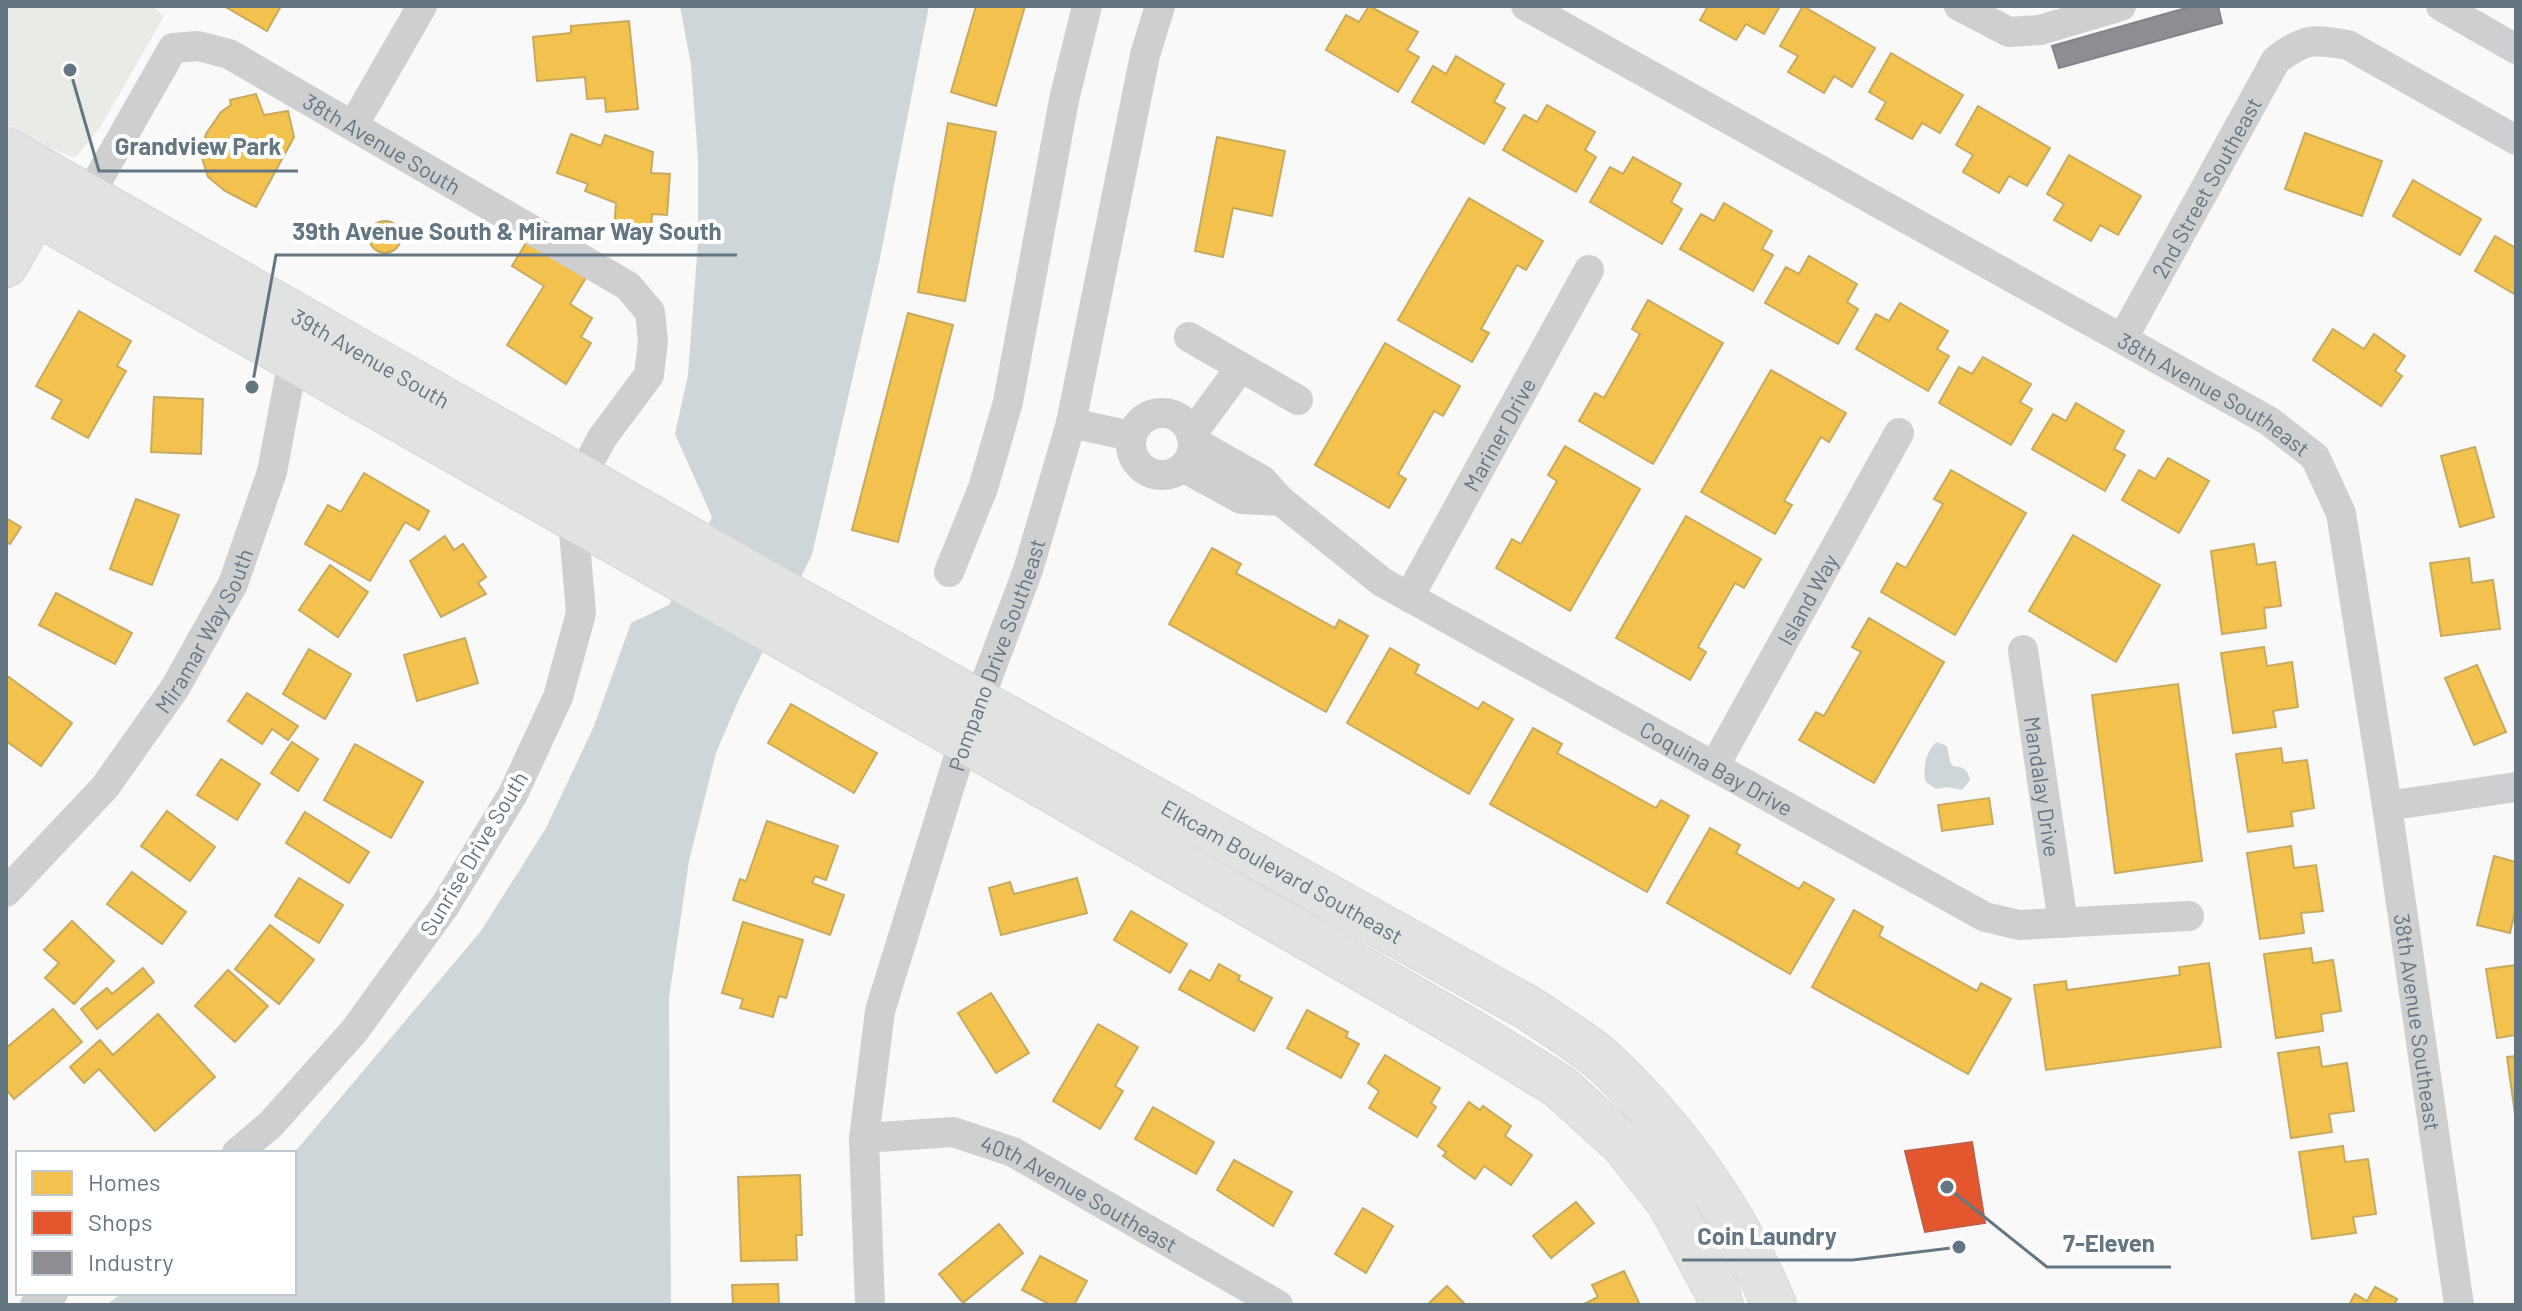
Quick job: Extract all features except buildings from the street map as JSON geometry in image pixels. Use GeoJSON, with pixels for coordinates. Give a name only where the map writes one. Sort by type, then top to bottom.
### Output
{"type":"FeatureCollection","features":[{"type":"Feature","properties":{"kind":"street"},"geometry":{"type":"LineString","coordinates":[[353,126],[422,6]]}},
{"type":"Feature","properties":{"kind":"street"},"geometry":{"type":"LineString","coordinates":[[949,572],[983,488],[1008,402],[1064,100],[1087,6]]}},
{"type":"Feature","properties":{"kind":"street","name":"Pompano Drive Southeast"},"geometry":{"type":"LineString","coordinates":[[870,1305],[864,1138],[880,1011],[970,721],[1028,570],[1071,423],[1145,55],[1160,6]]}},
{"type":"Feature","properties":{"kind":"street","name":"38th Avenue Southeast"},"geometry":{"type":"LineString","coordinates":[[1526,6],[2269,421],[2315,457],[2341,513],[2459,1305]]}},
{"type":"Feature","properties":{"kind":"street"},"geometry":{"type":"LineString","coordinates":[[1959,6],[2009,32],[2040,30],[2121,6]]}},
{"type":"Feature","properties":{"kind":"street"},"geometry":{"type":"LineString","coordinates":[[2441,6],[2516,49]]}},
{"type":"Feature","properties":{"kind":"street","name":"2nd Street Southeast"},"geometry":{"type":"LineString","coordinates":[[2123,338],[2276,60],[2297,44],[2321,41],[2348,45],[2516,140]]}},
{"type":"Feature","properties":{"kind":"street","name":"38th Avenue South"},"geometry":{"type":"LineString","coordinates":[[46,196],[173,48],[198,46],[229,54],[628,286],[650,312],[653,341],[649,375],[602,438],[577,498]]}},
{"type":"Feature","properties":{"kind":"street","name":"39th Avenue South"},"geometry":{"type":"LineString","coordinates":[[6,150],[46,196],[684,558]]}},
{"type":"Feature","properties":{"kind":"street"},"geometry":{"type":"LineString","coordinates":[[6,265],[46,196]]}},
{"type":"Feature","properties":{"kind":"street","name":"Mariner Drive"},"geometry":{"type":"LineString","coordinates":[[1409,597],[1589,270]]}},
{"type":"Feature","properties":{"kind":"street"},"geometry":{"type":"LineString","coordinates":[[1189,337],[1298,400]]}},
{"type":"Feature","properties":{"kind":"street","name":"Miramar Way South"},"geometry":{"type":"LineString","coordinates":[[6,892],[105,787],[175,688],[233,584],[272,472],[296,340]]}},
{"type":"Feature","properties":{"kind":"street"},"geometry":{"type":"LineString","coordinates":[[1071,423],[1131,436],[1131,454],[1142,468],[1158,475],[1167,475],[1241,367]]}},
{"type":"Feature","properties":{"kind":"street","name":"Coquina Bay Drive"},"geometry":{"type":"LineString","coordinates":[[1131,436],[1141,419],[1159,413],[1178,417],[1189,447],[1241,499],[1281,501],[1382,582],[1985,917],[2019,925],[2189,916]]}},
{"type":"Feature","properties":{"kind":"street","name":"Island Way"},"geometry":{"type":"LineString","coordinates":[[1714,767],[1899,433]]}},
{"type":"Feature","properties":{"kind":"street","name":"Sunrise Drive South"},"geometry":{"type":"LineString","coordinates":[[239,1151],[271,1124],[355,1030],[446,904],[513,794],[558,697],[581,613],[577,498]]}},
{"type":"Feature","properties":{"kind":"street","name":"Elkcam Boulevard Southeast"},"geometry":{"type":"LineString","coordinates":[[684,558],[970,721],[1276,920],[1559,1086],[1623,1144],[1736,1224],[1774,1305]]}},
{"type":"Feature","properties":{"kind":"street","name":"Mandalay Drive"},"geometry":{"type":"LineString","coordinates":[[2023,650],[2063,923]]}},
{"type":"Feature","properties":{"kind":"street","name":"Elkcam Boulevard Southeast"},"geometry":{"type":"LineString","coordinates":[[970,721],[1297,880],[1530,1009],[1607,1064],[1675,1137],[1687,1190],[1721,1305]]}},
{"type":"Feature","properties":{"kind":"street"},"geometry":{"type":"LineString","coordinates":[[2387,806],[2516,787]]}},
{"type":"Feature","properties":{"kind":"street"},"geometry":{"type":"LineString","coordinates":[[1276,920],[1297,880]]}},
{"type":"Feature","properties":{"kind":"street","name":"40th Avenue Southeast"},"geometry":{"type":"LineString","coordinates":[[864,1138],[953,1132],[1013,1152],[1278,1305]]}},
{"type":"Feature","properties":{"kind":"shaded area"},"geometry":{"type":"Polygon","coordinates":[[[6,6],[152,6],[164,16],[101,126],[75,158],[44,146],[6,124],[6,6]]]}},
{"type":"Feature","properties":{"kind":"shaded area"},"geometry":{"type":"Polygon","coordinates":[[[680,6],[929,6],[880,258],[812,555],[739,699],[716,753],[689,861],[669,998],[671,1305],[106,1305],[119,1295],[296,1295],[296,1151],[481,931],[546,828],[594,726],[631,623],[669,605],[712,517],[675,434],[688,375],[698,242],[698,159],[691,65],[680,6]]]}},
{"type":"Feature","properties":{"kind":"shaded area"},"geometry":{"type":"Polygon","coordinates":[[[1937,742],[1947,746],[1953,766],[1968,773],[1970,780],[1962,790],[1947,787],[1936,789],[1926,782],[1926,760],[1937,742]]]}},
{"type":"Feature","properties":{"kind":"place","name":"Grandview Park"},"geometry":{"type":"Point","coordinates":[70,70]}},
{"type":"Feature","properties":{"kind":"place","name":"39th Avenue South & Miramar Way South"},"geometry":{"type":"Point","coordinates":[252,387]}},
{"type":"Feature","properties":{"kind":"place","name":"7-Eleven"},"geometry":{"type":"Point","coordinates":[1947,1187]}},
{"type":"Feature","properties":{"kind":"place","name":"Coin Laundry"},"geometry":{"type":"Point","coordinates":[1959,1247]}}]}
